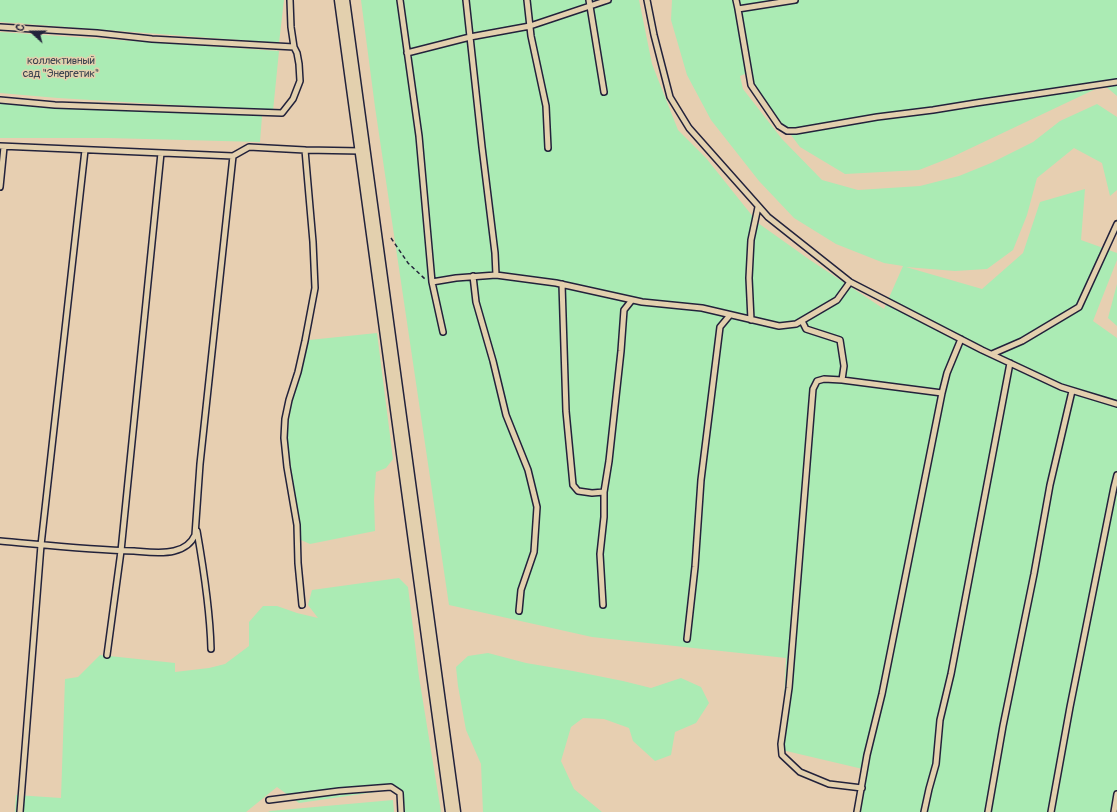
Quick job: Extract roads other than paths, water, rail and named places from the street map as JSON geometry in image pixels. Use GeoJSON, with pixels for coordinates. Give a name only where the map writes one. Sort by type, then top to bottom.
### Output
{"type":"FeatureCollection","features":[{"type":"Feature","properties":{"kind":"main road"},"geometry":{"type":"LineString","coordinates":[[342,0],[453,812]]}},
{"type":"Feature","properties":{"kind":"lane"},"geometry":{"type":"LineString","coordinates":[[0,100],[54,105],[282,113],[293,99],[300,81],[299,64],[294,47],[291,26],[290,0]]}},
{"type":"Feature","properties":{"kind":"lane"},"geometry":{"type":"LineString","coordinates":[[400,0],[419,136],[432,282],[442,332]]}},
{"type":"Feature","properties":{"kind":"lane"},"geometry":{"type":"LineString","coordinates":[[466,0],[495,253],[496,274]]}},
{"type":"Feature","properties":{"kind":"lane"},"geometry":{"type":"LineString","coordinates":[[527,0],[530,36],[546,106],[548,148]]}},
{"type":"Feature","properties":{"kind":"lane"},"geometry":{"type":"LineString","coordinates":[[407,53],[470,37],[530,26],[589,3],[608,0]]}},
{"type":"Feature","properties":{"kind":"lane"},"geometry":{"type":"LineString","coordinates":[[647,0],[670,97],[689,128],[768,218],[815,253],[850,282],[961,339],[1062,387],[1117,404]]}},
{"type":"Feature","properties":{"kind":"lane"},"geometry":{"type":"LineString","coordinates":[[736,0],[751,85],[779,126],[787,131],[796,131],[877,117],[1117,82]]}},
{"type":"Feature","properties":{"kind":"lane"},"geometry":{"type":"LineString","coordinates":[[738,9],[795,0]]}},
{"type":"Feature","properties":{"kind":"lane"},"geometry":{"type":"LineString","coordinates":[[589,3],[604,92]]}},
{"type":"Feature","properties":{"kind":"lane"},"geometry":{"type":"LineString","coordinates":[[0,27],[97,33],[152,39],[294,47]]}},
{"type":"Feature","properties":{"kind":"lane"},"geometry":{"type":"LineString","coordinates":[[0,187],[2,146],[233,156],[249,147],[362,151]]}},
{"type":"Feature","properties":{"kind":"lane"},"geometry":{"type":"LineString","coordinates":[[20,812],[41,545],[85,150]]}},
{"type":"Feature","properties":{"kind":"lane"},"geometry":{"type":"LineString","coordinates":[[302,605],[298,563],[297,525],[287,467],[284,438],[285,418],[298,372],[315,288],[313,242],[305,150]]}},
{"type":"Feature","properties":{"kind":"lane"},"geometry":{"type":"LineString","coordinates":[[107,655],[121,551],[161,153]]}},
{"type":"Feature","properties":{"kind":"lane"},"geometry":{"type":"LineString","coordinates":[[0,541],[121,551],[165,552],[184,548],[192,541],[195,535],[201,457],[233,156]]}},
{"type":"Feature","properties":{"kind":"lane"},"geometry":{"type":"LineString","coordinates":[[751,320],[749,278],[751,240],[758,207]]}},
{"type":"Feature","properties":{"kind":"lane"},"geometry":{"type":"LineString","coordinates":[[992,354],[1022,341],[1079,308],[1117,224]]}},
{"type":"Feature","properties":{"kind":"lane"},"geometry":{"type":"LineString","coordinates":[[432,282],[496,274],[562,284],[642,302],[702,308],[779,326],[796,324],[837,300],[850,282]]}},
{"type":"Feature","properties":{"kind":"lane"},"geometry":{"type":"LineString","coordinates":[[473,276],[476,302],[493,360],[506,414],[528,470],[537,507],[534,552],[521,590],[519,611]]}},
{"type":"Feature","properties":{"kind":"lane"},"geometry":{"type":"LineString","coordinates":[[562,284],[566,410],[573,485],[578,491],[592,493],[604,492]]}},
{"type":"Feature","properties":{"kind":"lane"},"geometry":{"type":"LineString","coordinates":[[603,605],[600,554],[604,517],[604,492],[611,445],[624,310],[632,300]]}},
{"type":"Feature","properties":{"kind":"lane"},"geometry":{"type":"LineString","coordinates":[[687,639],[702,480],[720,327],[730,315]]}},
{"type":"Feature","properties":{"kind":"lane"},"geometry":{"type":"LineString","coordinates":[[802,321],[806,329],[840,340],[844,366],[842,380]]}},
{"type":"Feature","properties":{"kind":"lane"},"geometry":{"type":"LineString","coordinates":[[857,812],[867,755],[882,694],[942,393],[947,373],[961,339]]}},
{"type":"Feature","properties":{"kind":"lane"},"geometry":{"type":"LineString","coordinates":[[924,812],[936,764],[940,720],[951,674],[1010,363]]}},
{"type":"Feature","properties":{"kind":"lane"},"geometry":{"type":"LineString","coordinates":[[862,788],[828,784],[800,772],[782,755],[781,744],[789,688],[813,389],[816,381],[824,379],[942,393]]}},
{"type":"Feature","properties":{"kind":"lane"},"geometry":{"type":"LineString","coordinates":[[988,812],[1036,566],[1050,485],[1072,391]]}},
{"type":"Feature","properties":{"kind":"lane"},"geometry":{"type":"LineString","coordinates":[[1051,812],[1070,707],[1117,475]]}},
{"type":"Feature","properties":{"kind":"lane"},"geometry":{"type":"LineString","coordinates":[[195,521],[206,583],[211,650]]}},
{"type":"Feature","properties":{"kind":"lane"},"geometry":{"type":"LineString","coordinates":[[269,800],[339,791],[391,787],[400,793],[402,812]]}},
{"type":"Feature","properties":{"kind":"lane"},"geometry":{"type":"LineString","coordinates":[[1114,812],[1117,794]]}},
{"type":"Feature","properties":{"kind":"park label","name":"коллективный сад \"Энергетик\""},"geometry":{"type":"Point","coordinates":[61,67]}}]}
